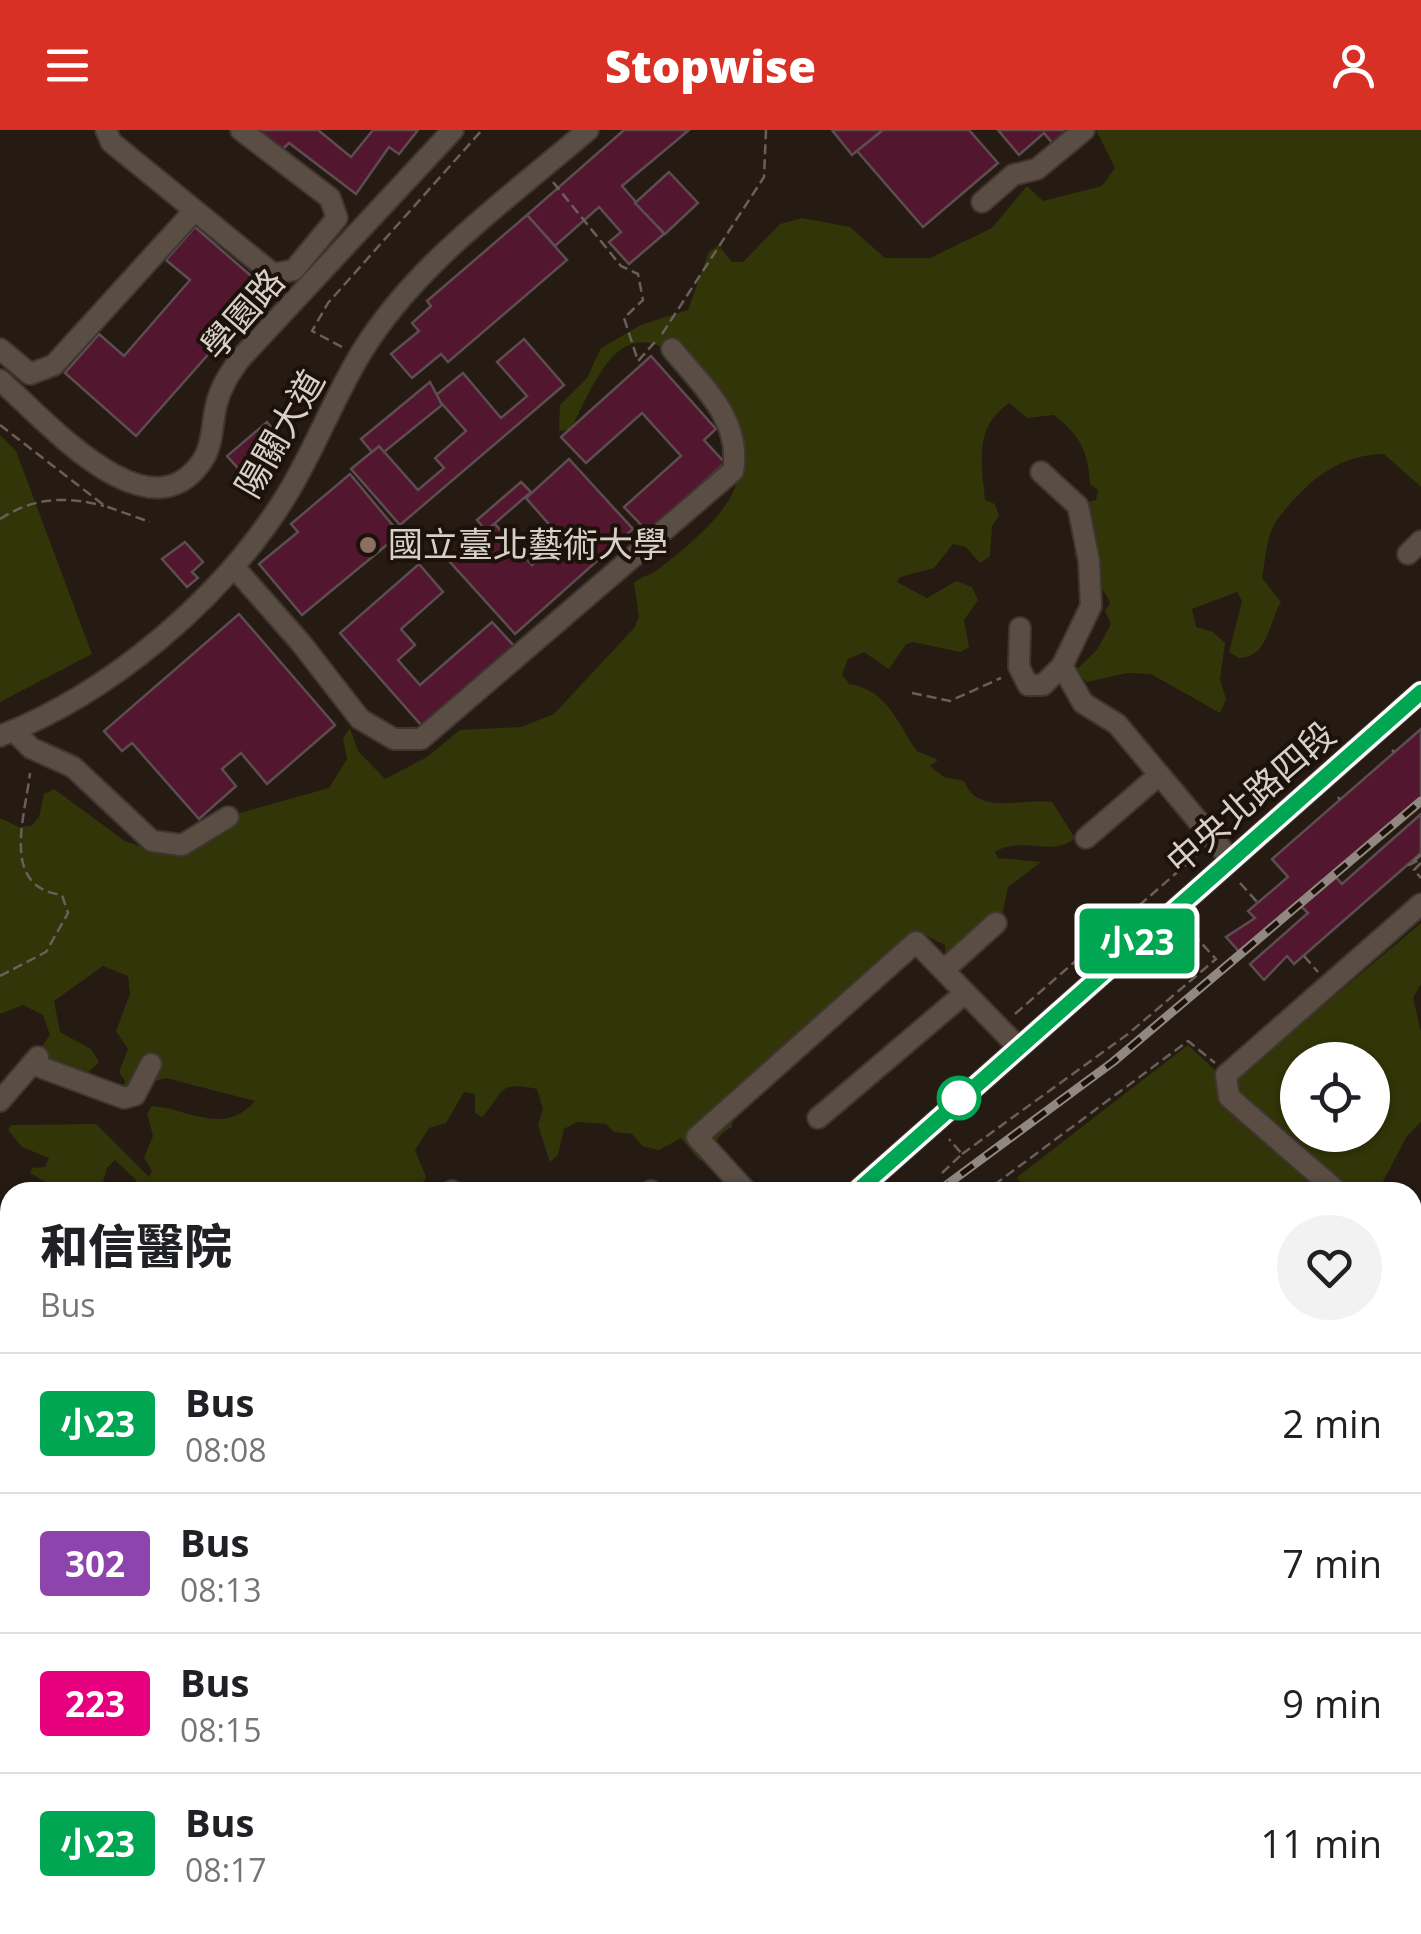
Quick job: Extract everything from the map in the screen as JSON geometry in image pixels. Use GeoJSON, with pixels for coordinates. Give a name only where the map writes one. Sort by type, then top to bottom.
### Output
{"type":"FeatureCollection","features":[{"type":"Feature","properties":{"kind":"street"},"geometry":{"type":"LineString","coordinates":[[106,130],[111,142],[273,274],[294,270],[337,218],[330,198],[241,130]]}},
{"type":"Feature","properties":{"kind":"street","name":"學園路"},"geometry":{"type":"LineString","coordinates":[[0,380],[118,480],[150,489],[172,485],[193,474],[207,454],[224,382],[240,359],[453,130]]}},
{"type":"Feature","properties":{"kind":"street","name":"陽關大道"},"geometry":{"type":"LineString","coordinates":[[7,733],[107,678],[174,630],[234,567],[282,504],[322,435],[361,353],[424,272],[588,130]]}},
{"type":"Feature","properties":{"kind":"street"},"geometry":{"type":"LineString","coordinates":[[982,202],[1012,175],[1037,169],[1084,130]]}},
{"type":"Feature","properties":{"kind":"street"},"geometry":{"type":"LineString","coordinates":[[0,349],[30,374],[54,366],[194,211]]}},
{"type":"Feature","properties":{"kind":"street"},"geometry":{"type":"LineString","coordinates":[[234,567],[301,642],[360,719],[394,739],[421,739],[733,471],[736,455],[727,418],[672,350]]}},
{"type":"Feature","properties":{"kind":"street"},"geometry":{"type":"LineString","coordinates":[[1020,628],[1019,667],[1028,686],[1034,688],[1062,666],[1091,606],[1089,560],[1078,506],[1041,472]]}},
{"type":"Feature","properties":{"kind":"street"},"geometry":{"type":"LineString","coordinates":[[1062,666],[1082,703],[1117,724],[1230,859]]}},
{"type":"Feature","properties":{"kind":"street","name":"中央北路四段"},"geometry":{"type":"LineString","coordinates":[[867,1182],[1421,692]]}},
{"type":"Feature","properties":{"kind":"street"},"geometry":{"type":"LineString","coordinates":[[7,733],[73,767],[152,840],[182,844],[228,817]]}},
{"type":"Feature","properties":{"kind":"street"},"geometry":{"type":"LineString","coordinates":[[1086,838],[1160,775]]}},
{"type":"Feature","properties":{"kind":"street"},"geometry":{"type":"LineString","coordinates":[[1327,1182],[1229,1097],[1224,1086],[1226,1075],[1421,904]]}},
{"type":"Feature","properties":{"kind":"street"},"geometry":{"type":"LineString","coordinates":[[944,970],[996,923]]}},
{"type":"Feature","properties":{"kind":"street"},"geometry":{"type":"LineString","coordinates":[[738,1182],[697,1137],[916,942],[1018,1047]]}},
{"type":"Feature","properties":{"kind":"street"},"geometry":{"type":"LineString","coordinates":[[818,1118],[965,993]]}},
{"type":"Feature","properties":{"kind":"street"},"geometry":{"type":"LineString","coordinates":[[0,1101],[35,1060],[124,1098],[135,1095],[151,1064]]}},
{"type":"Feature","properties":{"kind":"path"},"geometry":{"type":"LineString","coordinates":[[361,353],[312,331],[328,303],[482,130]]}},
{"type":"Feature","properties":{"kind":"path"},"geometry":{"type":"LineString","coordinates":[[567,195],[622,266],[638,274],[644,300],[624,318],[638,361],[689,297],[764,177],[766,130]]}},
{"type":"Feature","properties":{"kind":"path"},"geometry":{"type":"LineString","coordinates":[[0,425],[106,506]]}},
{"type":"Feature","properties":{"kind":"path"},"geometry":{"type":"LineString","coordinates":[[0,520],[41,501],[70,498],[150,522]]}},
{"type":"Feature","properties":{"kind":"path"},"geometry":{"type":"LineString","coordinates":[[912,693],[950,700],[978,691],[1019,667]]}},
{"type":"Feature","properties":{"kind":"path"},"geometry":{"type":"LineString","coordinates":[[0,976],[46,952],[68,913],[62,896],[42,893],[26,878],[16,853],[30,773]]}},
{"type":"Feature","properties":{"kind":"path"},"geometry":{"type":"LineString","coordinates":[[1014,1014],[1200,852]]}},
{"type":"Feature","properties":{"kind":"path"},"geometry":{"type":"LineString","coordinates":[[1421,859],[1414,870],[1421,878]]}},
{"type":"Feature","properties":{"kind":"path"},"geometry":{"type":"LineString","coordinates":[[1240,883],[1258,903]]}},
{"type":"Feature","properties":{"kind":"path"},"geometry":{"type":"LineString","coordinates":[[942,1174],[962,1154],[1128,1034],[1216,959],[1188,930]]}},
{"type":"Feature","properties":{"kind":"path"},"geometry":{"type":"LineString","coordinates":[[1304,956],[1319,973]]}},
{"type":"Feature","properties":{"kind":"path"},"geometry":{"type":"LineString","coordinates":[[997,1182],[1188,1041],[1216,1064]]}},
{"type":"Feature","properties":{"kind":"path"},"geometry":{"type":"LineString","coordinates":[[949,1139],[962,1154]]}},
{"type":"Feature","properties":{"kind":"green space"},"geometry":{"type":"Polygon","coordinates":[[[1096,130],[1421,130],[1421,487],[1384,454],[1338,465],[1301,492],[1279,517],[1269,538],[1262,578],[1281,602],[1262,645],[1249,656],[1239,658],[1229,652],[1242,601],[1237,592],[1192,609],[1196,627],[1213,632],[1225,643],[1220,679],[1226,699],[1220,713],[1151,674],[1127,673],[1087,682],[1075,671],[1097,650],[1111,624],[1105,611],[1110,603],[1108,598],[1074,555],[1085,503],[1096,500],[1098,490],[1090,484],[1081,445],[1054,415],[1027,418],[1009,403],[998,413],[982,446],[985,500],[995,504],[999,516],[992,526],[990,556],[980,563],[966,547],[953,544],[934,568],[900,577],[897,582],[927,598],[956,581],[972,587],[978,600],[964,620],[969,647],[960,652],[913,642],[906,644],[889,669],[864,652],[848,659],[842,674],[849,684],[874,693],[883,701],[917,751],[938,760],[930,766],[944,777],[964,781],[980,799],[1003,803],[1052,802],[1075,838],[1057,846],[1016,845],[995,852],[998,858],[1041,862],[1008,887],[1001,920],[949,955],[945,954],[945,945],[923,934],[913,938],[772,1085],[759,1086],[733,1116],[732,1127],[700,1161],[681,1138],[659,1150],[642,1146],[632,1134],[614,1132],[606,1124],[577,1122],[564,1129],[558,1155],[550,1162],[538,1125],[543,1109],[537,1089],[514,1086],[503,1091],[482,1117],[475,1113],[475,1094],[464,1092],[446,1123],[429,1128],[415,1150],[426,1177],[424,1182],[136,1182],[115,1160],[107,1168],[103,1182],[46,1182],[30,1173],[32,1168],[45,1167],[49,1158],[22,1147],[8,1130],[11,1125],[96,1124],[149,1177],[152,1171],[144,1158],[153,1136],[147,1114],[152,1106],[218,1119],[243,1112],[255,1101],[166,1078],[121,1091],[125,1081],[119,1072],[128,1049],[116,1031],[130,994],[128,976],[103,966],[54,1001],[60,1032],[91,1049],[99,1062],[79,1081],[62,1081],[40,1049],[50,1035],[43,1015],[23,1005],[0,1014],[0,818],[19,827],[31,826],[39,817],[44,794],[54,789],[125,841],[148,849],[236,814],[329,788],[347,759],[343,738],[350,728],[358,751],[385,779],[427,757],[460,730],[521,727],[554,714],[634,628],[639,617],[634,583],[657,570],[699,535],[724,508],[736,483],[738,461],[714,412],[663,348],[645,342],[616,354],[594,383],[570,430],[559,431],[560,405],[587,378],[601,348],[641,325],[688,310],[709,252],[718,245],[732,262],[743,262],[780,224],[802,218],[850,227],[885,258],[930,258],[992,228],[1027,186],[1043,201],[1102,186],[1115,168],[1096,130]]]}},
{"type":"Feature","properties":{"kind":"green space"},"geometry":{"type":"Polygon","coordinates":[[[0,435],[16,451],[92,654],[0,702],[0,435]]]}},
{"type":"Feature","properties":{"kind":"green space"},"geometry":{"type":"Polygon","coordinates":[[[1421,923],[1421,984],[1413,998],[1421,1032],[1421,1122],[1407,1136],[1383,1182],[1021,1182],[1016,1178],[1188,1045],[1230,1084],[1421,923]]]}},
{"type":"Feature","properties":{"kind":"building"},"geometry":{"type":"Polygon","coordinates":[[[243,130],[318,130],[351,157],[373,130],[418,130],[399,154],[389,147],[356,194],[289,143],[279,153],[243,130]]]}},
{"type":"Feature","properties":{"kind":"building"},"geometry":{"type":"Polygon","coordinates":[[[624,130],[689,130],[622,186],[664,234],[629,264],[609,242],[621,232],[599,207],[555,246],[527,215],[624,130]]]}},
{"type":"Feature","properties":{"kind":"building"},"geometry":{"type":"Polygon","coordinates":[[[832,130],[883,130],[852,155],[832,130]]]}},
{"type":"Feature","properties":{"kind":"building"},"geometry":{"type":"Polygon","coordinates":[[[883,130],[969,130],[998,163],[923,227],[857,151],[883,130]]]}},
{"type":"Feature","properties":{"kind":"building"},"geometry":{"type":"Polygon","coordinates":[[[998,130],[1069,130],[1053,144],[1044,133],[1019,155],[998,130]]]}},
{"type":"Feature","properties":{"kind":"building"},"geometry":{"type":"Polygon","coordinates":[[[669,172],[698,203],[665,234],[635,203],[669,172]]]}},
{"type":"Feature","properties":{"kind":"building"},"geometry":{"type":"Polygon","coordinates":[[[527,215],[567,260],[448,362],[441,354],[412,378],[391,354],[419,331],[412,323],[431,306],[427,301],[527,215]]]}},
{"type":"Feature","properties":{"kind":"building"},"geometry":{"type":"Polygon","coordinates":[[[195,227],[266,289],[136,436],[65,373],[99,334],[124,356],[190,280],[166,260],[195,227]]]}},
{"type":"Feature","properties":{"kind":"building"},"geometry":{"type":"Polygon","coordinates":[[[524,339],[564,385],[400,525],[351,469],[379,446],[418,490],[444,468],[435,458],[466,431],[435,396],[463,373],[501,418],[527,396],[497,362],[524,339]]]}},
{"type":"Feature","properties":{"kind":"building"},"geometry":{"type":"Polygon","coordinates":[[[651,356],[716,429],[704,440],[725,463],[648,532],[624,507],[681,456],[642,413],[586,463],[561,437],[651,356]]]}},
{"type":"Feature","properties":{"kind":"building"},"geometry":{"type":"Polygon","coordinates":[[[430,382],[442,405],[384,452],[379,446],[372,452],[361,439],[430,382]]]}},
{"type":"Feature","properties":{"kind":"building"},"geometry":{"type":"Polygon","coordinates":[[[267,422],[284,442],[245,476],[227,456],[267,422]]]}},
{"type":"Feature","properties":{"kind":"building"},"geometry":{"type":"Polygon","coordinates":[[[569,459],[633,529],[515,634],[450,562],[494,523],[532,565],[562,539],[526,498],[569,459]]]}},
{"type":"Feature","properties":{"kind":"building"},"geometry":{"type":"Polygon","coordinates":[[[350,474],[400,534],[302,615],[259,564],[298,532],[291,524],[350,474]]]}},
{"type":"Feature","properties":{"kind":"building"},"geometry":{"type":"Polygon","coordinates":[[[521,482],[531,492],[486,531],[477,520],[521,482]]]}},
{"type":"Feature","properties":{"kind":"building"},"geometry":{"type":"Polygon","coordinates":[[[185,542],[203,562],[192,572],[198,578],[187,587],[162,559],[185,542]]]}},
{"type":"Feature","properties":{"kind":"building"},"geometry":{"type":"Polygon","coordinates":[[[419,564],[443,592],[401,629],[415,645],[398,660],[420,685],[492,622],[514,646],[422,726],[340,633],[419,564]]]}},
{"type":"Feature","properties":{"kind":"building"},"geometry":{"type":"Polygon","coordinates":[[[239,614],[335,725],[267,784],[241,753],[222,769],[236,786],[199,819],[132,743],[122,751],[104,731],[239,614]]]}},
{"type":"Feature","properties":{"kind":"building"},"geometry":{"type":"Polygon","coordinates":[[[1421,729],[1421,801],[1335,876],[1342,884],[1421,814],[1421,853],[1294,964],[1287,956],[1264,980],[1250,964],[1308,913],[1301,906],[1243,956],[1226,937],[1255,918],[1248,911],[1288,877],[1272,859],[1421,729]]]}},
{"type":"Feature","properties":{"kind":"railway"},"geometry":{"type":"LineString","coordinates":[[951,1182],[1113,1062],[1421,801]]}},
{"type":"Feature","properties":{"kind":"bus line","name":"小23"},"geometry":{"type":"LineString","coordinates":[[867,1182],[1421,692]]}},
{"type":"Feature","properties":{"kind":"place","name":"國立臺北藝術大學"},"geometry":{"type":"Point","coordinates":[368,545]}}]}
